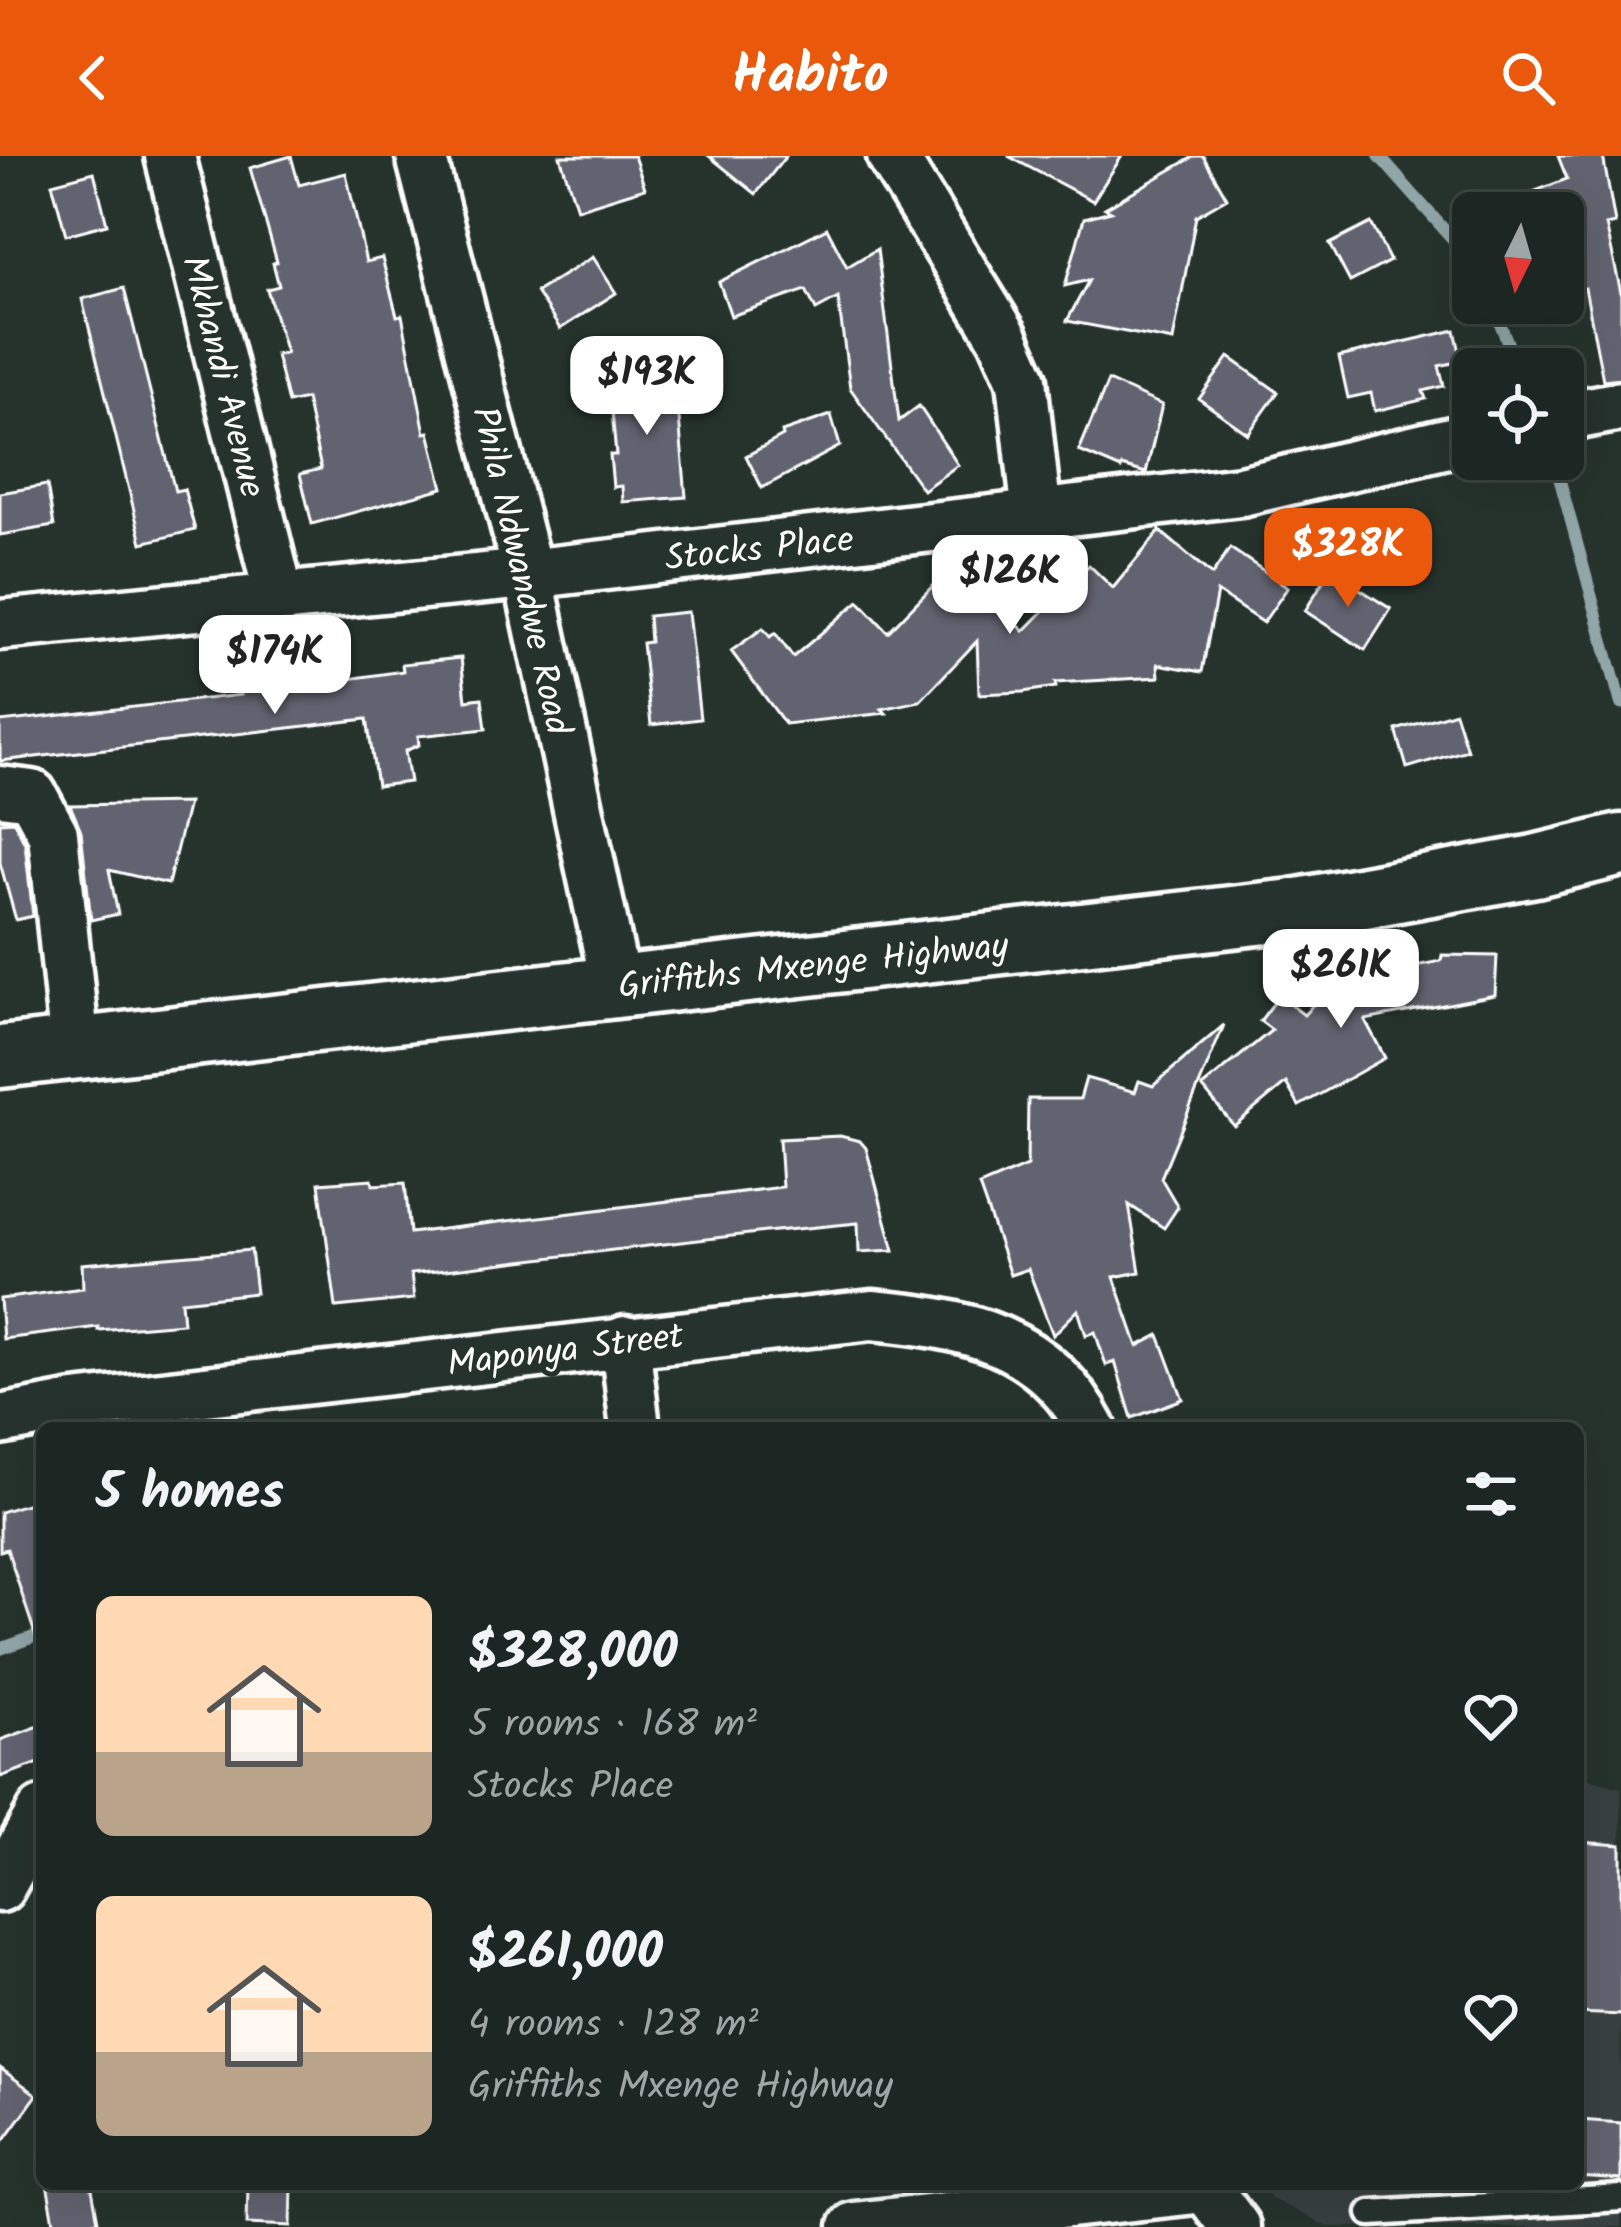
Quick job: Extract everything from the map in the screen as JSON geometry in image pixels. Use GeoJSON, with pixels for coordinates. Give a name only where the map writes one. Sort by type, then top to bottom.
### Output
{"type":"FeatureCollection","features":[{"type":"Feature","properties":{"kind":"street","name":"Mkhandi Avenue"},"geometry":{"type":"LineString","coordinates":[[170,156],[279,596]]}},
{"type":"Feature","properties":{"kind":"street","name":"Phila Ndwandwe Road"},"geometry":{"type":"LineString","coordinates":[[422,156],[528,574],[616,986]]}},
{"type":"Feature","properties":{"kind":"street"},"geometry":{"type":"LineString","coordinates":[[892,156],[1003,338],[1022,380],[1037,516]]}},
{"type":"Feature","properties":{"kind":"street"},"geometry":{"type":"LineString","coordinates":[[1584,413],[1621,406]]}},
{"type":"Feature","properties":{"kind":"street","name":"Stocks Place"},"geometry":{"type":"LineString","coordinates":[[0,625],[528,574],[1241,491],[1452,442]]}},
{"type":"Feature","properties":{"kind":"street"},"geometry":{"type":"LineString","coordinates":[[0,791],[32,796],[53,834],[75,1048]]}},
{"type":"Feature","properties":{"kind":"street","name":"Griffiths Mxenge Highway"},"geometry":{"type":"LineString","coordinates":[[0,1057],[1294,910],[1534,866],[1621,845]]}},
{"type":"Feature","properties":{"kind":"street","name":"Maponya Street"},"geometry":{"type":"LineString","coordinates":[[0,1420],[74,1406],[872,1315],[970,1328],[1009,1344],[1049,1373],[1086,1422]]}},
{"type":"Feature","properties":{"kind":"street"},"geometry":{"type":"LineString","coordinates":[[625,1341],[634,1422]]}},
{"type":"Feature","properties":{"kind":"street"},"geometry":{"type":"LineString","coordinates":[[0,1887],[36,1823]]}},
{"type":"Feature","properties":{"kind":"street"},"geometry":{"type":"LineString","coordinates":[[854,2227],[1035,2196],[1136,2190]]}},
{"type":"Feature","properties":{"kind":"street"},"geometry":{"type":"LineString","coordinates":[[1207,2190],[1235,2227]]}},
{"type":"Feature","properties":{"kind":"lane"},"geometry":{"type":"LineString","coordinates":[[1371,2212],[1621,2198]]}},
{"type":"Feature","properties":{"kind":"shaded area"},"geometry":{"type":"Polygon","coordinates":[[[1584,1777],[1621,1788],[1621,2227],[1328,2227],[1272,2199],[1265,2190],[1584,2190],[1584,1777]]]}},
{"type":"Feature","properties":{"kind":"building"},"geometry":{"type":"Polygon","coordinates":[[[291,156],[299,185],[346,173],[366,262],[382,258],[397,316],[402,315],[425,433],[429,432],[443,488],[312,524],[300,474],[321,469],[306,399],[288,403],[276,355],[286,353],[267,289],[279,286],[273,263],[277,262],[250,168],[291,156]]]}},
{"type":"Feature","properties":{"kind":"building"},"geometry":{"type":"Polygon","coordinates":[[[560,156],[634,156],[645,188],[577,209],[560,156]]]}},
{"type":"Feature","properties":{"kind":"building"},"geometry":{"type":"Polygon","coordinates":[[[709,156],[786,156],[756,194],[709,156]]]}},
{"type":"Feature","properties":{"kind":"building"},"geometry":{"type":"Polygon","coordinates":[[[1008,156],[1122,156],[1093,201],[1008,156]]]}},
{"type":"Feature","properties":{"kind":"building"},"geometry":{"type":"Polygon","coordinates":[[[1195,156],[1203,156],[1227,198],[1196,216],[1173,341],[1067,321],[1089,280],[1065,286],[1084,218],[1111,211],[1105,208],[1195,156]]]}},
{"type":"Feature","properties":{"kind":"building"},"geometry":{"type":"Polygon","coordinates":[[[1558,156],[1603,156],[1615,223],[1606,225],[1621,293],[1621,378],[1603,380],[1584,288],[1584,192],[1533,192],[1567,179],[1558,156]]]}},
{"type":"Feature","properties":{"kind":"building"},"geometry":{"type":"Polygon","coordinates":[[[94,172],[107,224],[66,235],[52,183],[94,172]]]}},
{"type":"Feature","properties":{"kind":"building"},"geometry":{"type":"Polygon","coordinates":[[[1371,223],[1390,261],[1350,282],[1330,244],[1371,223]]]}},
{"type":"Feature","properties":{"kind":"building"},"geometry":{"type":"Polygon","coordinates":[[[827,228],[847,267],[877,249],[899,421],[919,406],[958,465],[923,490],[850,388],[838,298],[816,310],[806,290],[731,316],[719,282],[827,228]]]}},
{"type":"Feature","properties":{"kind":"building"},"geometry":{"type":"Polygon","coordinates":[[[593,257],[616,293],[560,329],[536,292],[593,257]]]}},
{"type":"Feature","properties":{"kind":"building"},"geometry":{"type":"Polygon","coordinates":[[[124,288],[175,491],[184,489],[195,530],[142,543],[82,299],[124,288]]]}},
{"type":"Feature","properties":{"kind":"building"},"geometry":{"type":"Polygon","coordinates":[[[1455,330],[1459,348],[1452,348],[1452,363],[1439,366],[1444,386],[1423,391],[1426,399],[1375,411],[1371,393],[1348,398],[1339,357],[1455,330]]]}},
{"type":"Feature","properties":{"kind":"building"},"geometry":{"type":"Polygon","coordinates":[[[1229,357],[1278,392],[1248,434],[1199,399],[1229,357]]]}},
{"type":"Feature","properties":{"kind":"building"},"geometry":{"type":"Polygon","coordinates":[[[675,372],[686,497],[623,502],[622,486],[613,487],[610,455],[616,455],[609,378],[675,372]]]}},
{"type":"Feature","properties":{"kind":"building"},"geometry":{"type":"Polygon","coordinates":[[[1108,381],[1162,405],[1146,473],[1121,469],[1079,451],[1108,381]]]}},
{"type":"Feature","properties":{"kind":"building"},"geometry":{"type":"Polygon","coordinates":[[[831,415],[840,446],[762,488],[746,456],[783,436],[782,432],[831,415]]]}},
{"type":"Feature","properties":{"kind":"building"},"geometry":{"type":"Polygon","coordinates":[[[47,485],[54,526],[0,535],[0,493],[47,485]]]}},
{"type":"Feature","properties":{"kind":"building"},"geometry":{"type":"Polygon","coordinates":[[[1160,531],[1212,575],[1230,548],[1288,587],[1263,623],[1217,592],[1202,672],[1158,664],[1159,677],[1055,683],[1056,687],[1023,692],[979,694],[977,641],[920,701],[882,709],[886,713],[785,724],[731,651],[763,628],[770,637],[775,633],[793,657],[859,601],[888,632],[956,562],[1024,631],[1089,565],[1113,588],[1160,531]]]}},
{"type":"Feature","properties":{"kind":"building"},"geometry":{"type":"Polygon","coordinates":[[[1330,570],[1391,609],[1365,650],[1305,611],[1330,570]]]}},
{"type":"Feature","properties":{"kind":"building"},"geometry":{"type":"Polygon","coordinates":[[[688,612],[700,719],[651,725],[642,643],[650,642],[648,616],[688,612]]]}},
{"type":"Feature","properties":{"kind":"building"},"geometry":{"type":"Polygon","coordinates":[[[461,658],[466,700],[482,698],[486,729],[418,736],[419,745],[405,751],[410,782],[377,786],[367,719],[0,761],[0,722],[241,695],[241,687],[287,688],[403,671],[402,664],[461,658]]]}},
{"type":"Feature","properties":{"kind":"building"},"geometry":{"type":"Polygon","coordinates":[[[1455,712],[1467,750],[1407,768],[1396,730],[1455,712]]]}},
{"type":"Feature","properties":{"kind":"building"},"geometry":{"type":"Polygon","coordinates":[[[188,803],[168,884],[109,870],[118,914],[91,920],[81,831],[70,805],[188,803]]]}},
{"type":"Feature","properties":{"kind":"building"},"geometry":{"type":"Polygon","coordinates":[[[14,821],[25,843],[33,916],[16,920],[0,863],[0,822],[14,821]]]}},
{"type":"Feature","properties":{"kind":"building"},"geometry":{"type":"Polygon","coordinates":[[[1442,955],[1497,956],[1495,995],[1365,1020],[1385,1058],[1299,1106],[1286,1083],[1234,1126],[1202,1087],[1272,1030],[1260,1021],[1279,996],[1304,1015],[1333,982],[1441,961],[1442,955]]]}},
{"type":"Feature","properties":{"kind":"building"},"geometry":{"type":"Polygon","coordinates":[[[1224,1025],[1161,1178],[1178,1207],[1164,1228],[1129,1205],[1140,1272],[1114,1277],[1138,1346],[1159,1335],[1183,1399],[1132,1418],[1115,1362],[1106,1365],[1095,1332],[1086,1335],[1078,1310],[1053,1335],[1028,1269],[1010,1275],[979,1186],[1027,1166],[1028,1099],[1080,1099],[1086,1078],[1135,1092],[1139,1081],[1153,1086],[1224,1025]]]}},
{"type":"Feature","properties":{"kind":"building"},"geometry":{"type":"Polygon","coordinates":[[[840,1136],[860,1141],[866,1148],[894,1250],[859,1252],[858,1223],[766,1232],[411,1274],[414,1299],[336,1307],[319,1183],[372,1179],[373,1185],[405,1183],[410,1233],[782,1187],[779,1139],[840,1136]]]}},
{"type":"Feature","properties":{"kind":"building"},"geometry":{"type":"Polygon","coordinates":[[[251,1250],[256,1293],[181,1301],[183,1323],[3,1339],[0,1299],[83,1288],[82,1264],[251,1250]]]}},
{"type":"Feature","properties":{"kind":"building"},"geometry":{"type":"Polygon","coordinates":[[[36,1501],[36,1637],[7,1549],[0,1551],[0,1512],[36,1501]]]}},
{"type":"Feature","properties":{"kind":"building"},"geometry":{"type":"Polygon","coordinates":[[[36,1727],[36,1764],[0,1777],[0,1740],[36,1727]]]}},
{"type":"Feature","properties":{"kind":"building"},"geometry":{"type":"Polygon","coordinates":[[[1584,1842],[1621,1845],[1621,2015],[1584,2013],[1584,1842]]]}},
{"type":"Feature","properties":{"kind":"building"},"geometry":{"type":"Polygon","coordinates":[[[0,2068],[36,2096],[0,2146],[0,2068]]]}},
{"type":"Feature","properties":{"kind":"building"},"geometry":{"type":"Polygon","coordinates":[[[1584,2120],[1621,2123],[1621,2180],[1584,2177],[1584,2120]]]}},
{"type":"Feature","properties":{"kind":"building"},"geometry":{"type":"Polygon","coordinates":[[[48,2190],[92,2190],[98,2221],[55,2227],[48,2190]]]}},
{"type":"Feature","properties":{"kind":"building"},"geometry":{"type":"Polygon","coordinates":[[[248,2190],[292,2190],[291,2226],[247,2224],[248,2190]]]}},
{"type":"Feature","properties":{"kind":"waterway"},"geometry":{"type":"LineString","coordinates":[[1379,156],[1452,238]]}},
{"type":"Feature","properties":{"kind":"waterway"},"geometry":{"type":"LineString","coordinates":[[1500,324],[1510,348]]}},
{"type":"Feature","properties":{"kind":"waterway"},"geometry":{"type":"LineString","coordinates":[[1560,480],[1621,704]]}},
{"type":"Feature","properties":{"kind":"waterway"},"geometry":{"type":"LineString","coordinates":[[0,1649],[36,1636]]}}]}
